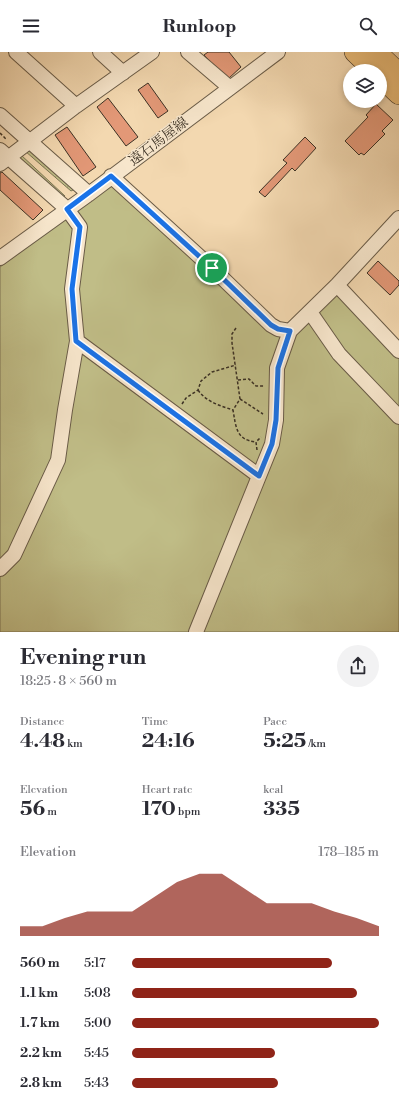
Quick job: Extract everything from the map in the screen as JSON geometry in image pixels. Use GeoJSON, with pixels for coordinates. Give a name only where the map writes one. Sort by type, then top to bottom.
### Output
{"type":"FeatureCollection","features":[{"type":"Feature","properties":{"kind":"highway"},"geometry":{"type":"LineString","coordinates":[[355,52],[368,64]]}},
{"type":"Feature","properties":{"kind":"highway"},"geometry":{"type":"LineString","coordinates":[[376,52],[399,74]]}},
{"type":"Feature","properties":{"kind":"highway"},"geometry":{"type":"LineString","coordinates":[[387,83],[399,94]]}},
{"type":"Feature","properties":{"kind":"street"},"geometry":{"type":"LineString","coordinates":[[16,52],[76,106]]}},
{"type":"Feature","properties":{"kind":"street"},"geometry":{"type":"LineString","coordinates":[[100,52],[123,73]]}},
{"type":"Feature","properties":{"kind":"street"},"geometry":{"type":"LineString","coordinates":[[0,569],[14,555],[58,460],[76,341],[72,289],[80,227],[67,209],[3,157],[30,142],[76,106],[152,52]]}},
{"type":"Feature","properties":{"kind":"street"},"geometry":{"type":"LineString","coordinates":[[188,52],[230,87]]}},
{"type":"Feature","properties":{"kind":"street","name":"遠石馬屋線"},"geometry":{"type":"LineString","coordinates":[[0,258],[89,194],[278,52]]}},
{"type":"Feature","properties":{"kind":"street"},"geometry":{"type":"LineString","coordinates":[[0,115],[89,194]]}},
{"type":"Feature","properties":{"kind":"street"},"geometry":{"type":"LineString","coordinates":[[111,176],[212,268],[271,325],[278,329],[290,331]]}},
{"type":"Feature","properties":{"kind":"street"},"geometry":{"type":"LineString","coordinates":[[196,632],[272,444],[276,420],[278,368],[290,331],[337,285],[399,218]]}},
{"type":"Feature","properties":{"kind":"street"},"geometry":{"type":"LineString","coordinates":[[337,285],[399,351]]}},
{"type":"Feature","properties":{"kind":"street"},"geometry":{"type":"LineString","coordinates":[[310,312],[339,354],[399,417]]}},
{"type":"Feature","properties":{"kind":"street"},"geometry":{"type":"LineString","coordinates":[[76,341],[259,476]]}},
{"type":"Feature","properties":{"kind":"path"},"geometry":{"type":"LineString","coordinates":[[236,328],[232,334],[232,343],[240,399],[233,410],[237,431],[243,438],[256,442],[264,432]]}},
{"type":"Feature","properties":{"kind":"path"},"geometry":{"type":"LineString","coordinates":[[174,414],[186,398],[198,390],[202,380],[212,372],[236,365]]}},
{"type":"Feature","properties":{"kind":"path"},"geometry":{"type":"LineString","coordinates":[[238,380],[249,379],[256,386],[265,386]]}},
{"type":"Feature","properties":{"kind":"path"},"geometry":{"type":"LineString","coordinates":[[198,390],[200,394],[212,402],[233,410]]}},
{"type":"Feature","properties":{"kind":"path"},"geometry":{"type":"LineString","coordinates":[[240,399],[263,413],[265,417]]}},
{"type":"Feature","properties":{"kind":"green space"},"geometry":{"type":"Polygon","coordinates":[[[30,150],[75,189],[71,191],[25,151],[30,150]]]}},
{"type":"Feature","properties":{"kind":"green space"},"geometry":{"type":"Polygon","coordinates":[[[21,155],[65,196],[61,199],[17,159],[21,155]]]}},
{"type":"Feature","properties":{"kind":"green space"},"geometry":{"type":"Polygon","coordinates":[[[111,186],[287,330],[336,284],[399,348],[399,632],[0,632],[0,267],[111,186]]]}},
{"type":"Feature","properties":{"kind":"building"},"geometry":{"type":"Polygon","coordinates":[[[208,52],[229,52],[241,67],[228,79],[204,55],[208,52]]]}},
{"type":"Feature","properties":{"kind":"building"},"geometry":{"type":"Polygon","coordinates":[[[148,83],[168,111],[158,118],[138,90],[148,83]]]}},
{"type":"Feature","properties":{"kind":"building"},"geometry":{"type":"Polygon","coordinates":[[[108,98],[138,137],[126,146],[97,107],[108,98]]]}},
{"type":"Feature","properties":{"kind":"building"},"geometry":{"type":"Polygon","coordinates":[[[372,108],[380,108],[393,120],[382,131],[385,134],[364,155],[361,153],[359,155],[345,141],[368,117],[366,115],[372,108]]]}},
{"type":"Feature","properties":{"kind":"building"},"geometry":{"type":"Polygon","coordinates":[[[67,127],[96,167],[83,176],[55,135],[67,127]]]}},
{"type":"Feature","properties":{"kind":"building"},"geometry":{"type":"Polygon","coordinates":[[[305,137],[316,148],[295,171],[292,168],[265,197],[259,192],[287,163],[283,160],[305,137]]]}},
{"type":"Feature","properties":{"kind":"building"},"geometry":{"type":"Polygon","coordinates":[[[2,172],[43,210],[33,220],[0,190],[0,173],[2,172]]]}},
{"type":"Feature","properties":{"kind":"building"},"geometry":{"type":"Polygon","coordinates":[[[378,261],[399,281],[399,285],[390,295],[367,273],[378,261]]]}},
{"type":"Feature","properties":{"kind":"route"},"geometry":{"type":"LineString","coordinates":[[111,176],[212,268],[271,325],[278,329],[290,331],[278,368],[276,420],[272,444],[259,476],[76,341],[72,289],[80,227],[67,209],[89,194],[111,176]]}}]}
